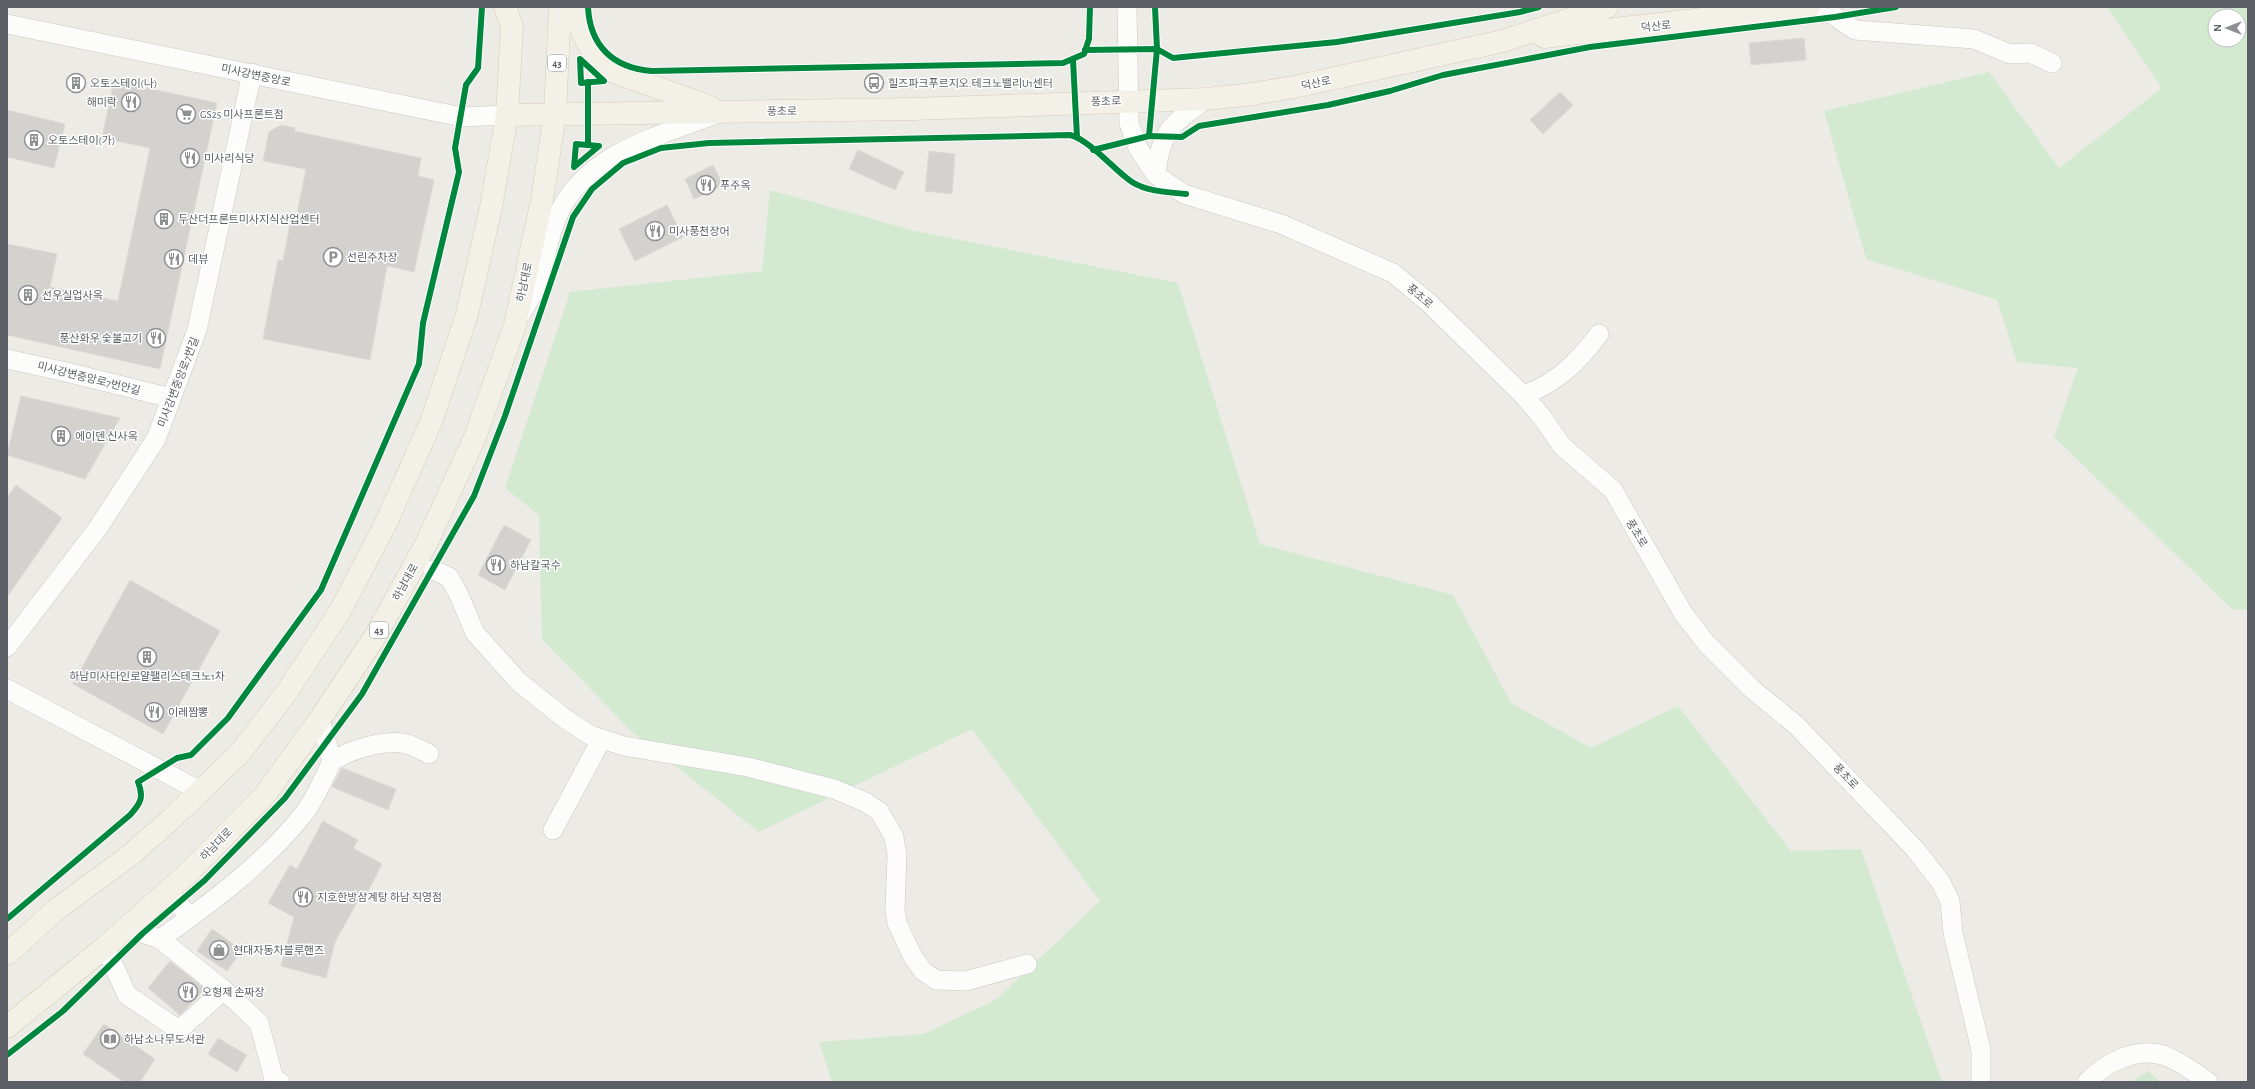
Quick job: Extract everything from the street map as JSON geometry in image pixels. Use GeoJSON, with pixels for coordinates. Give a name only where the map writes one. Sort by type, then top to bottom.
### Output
{"type":"FeatureCollection","features":[{"type":"Feature","properties":{"kind":"main road","name":"덕산로"},"geometry":{"type":"LineString","coordinates":[[1127,100],[1206,99],[1252,94],[1299,86],[1503,41],[1607,7]]}},
{"type":"Feature","properties":{"kind":"main road","name":"덕산로"},"geometry":{"type":"LineString","coordinates":[[1503,41],[1683,23],[1810,7]]}},
{"type":"Feature","properties":{"kind":"main road"},"geometry":{"type":"LineString","coordinates":[[564,8],[580,27],[596,58],[611,71],[723,111]]}},
{"type":"Feature","properties":{"kind":"main road","name":"하남대로"},"geometry":{"type":"LineString","coordinates":[[7,1027],[105,947],[166,893],[187,874],[264,796],[320,719],[376,635],[430,568],[427,542],[475,437],[515,325],[542,200],[554,114],[564,8]]}},
{"type":"Feature","properties":{"kind":"main road"},"geometry":{"type":"LineString","coordinates":[[7,954],[57,909],[128,857],[240,753],[284,696],[339,613],[385,525],[431,422],[467,314],[491,207],[506,115],[510,13]]}},
{"type":"Feature","properties":{"kind":"main road","name":"풍초로"},"geometry":{"type":"LineString","coordinates":[[506,115],[921,108],[1127,100]]}},
{"type":"Feature","properties":{"kind":"street"},"geometry":{"type":"LineString","coordinates":[[1127,7],[1127,100]]}},
{"type":"Feature","properties":{"kind":"street"},"geometry":{"type":"LineString","coordinates":[[1821,7],[1855,30],[1974,38],[2010,54],[2030,53],[2052,63]]}},
{"type":"Feature","properties":{"kind":"street","name":"미사강변중앙로"},"geometry":{"type":"LineString","coordinates":[[7,24],[462,117],[506,115]]}},
{"type":"Feature","properties":{"kind":"street","name":"미사강변중앙로7번길"},"geometry":{"type":"LineString","coordinates":[[7,647],[98,528],[156,439],[198,330],[252,73]]}},
{"type":"Feature","properties":{"kind":"street"},"geometry":{"type":"LineString","coordinates":[[1156,175],[1160,148],[1170,129],[1180,118],[1206,99]]}},
{"type":"Feature","properties":{"kind":"street","name":"풍초로"},"geometry":{"type":"LineString","coordinates":[[1127,100],[1132,136],[1143,158],[1156,175],[1184,194],[1280,224],[1393,274],[1428,302],[1522,395],[1542,417],[1562,446],[1613,490],[1683,613],[1706,643],[1752,689],[1796,725],[1914,848],[1940,881],[1950,901],[1953,933],[1982,1050],[1981,1082]]}},
{"type":"Feature","properties":{"kind":"street"},"geometry":{"type":"LineString","coordinates":[[515,325],[537,285],[547,244],[558,216],[570,196],[589,173],[625,149],[723,111]]}},
{"type":"Feature","properties":{"kind":"street"},"geometry":{"type":"LineString","coordinates":[[1522,395],[1540,390],[1559,378],[1585,352],[1598,334]]}},
{"type":"Feature","properties":{"kind":"street","name":"미사강변중앙로7번안길"},"geometry":{"type":"LineString","coordinates":[[7,359],[171,398]]}},
{"type":"Feature","properties":{"kind":"street"},"geometry":{"type":"LineString","coordinates":[[430,568],[449,577],[458,593],[475,634],[519,682],[564,718],[601,740],[666,755],[748,767],[834,789],[865,802],[879,811],[894,837],[897,855],[895,910],[897,923],[904,941],[923,971],[936,980],[966,981],[1028,964]]}},
{"type":"Feature","properties":{"kind":"street"},"geometry":{"type":"LineString","coordinates":[[7,689],[200,791]]}},
{"type":"Feature","properties":{"kind":"street"},"geometry":{"type":"LineString","coordinates":[[320,719],[332,761]]}},
{"type":"Feature","properties":{"kind":"street"},"geometry":{"type":"LineString","coordinates":[[553,830],[601,740]]}},
{"type":"Feature","properties":{"kind":"street"},"geometry":{"type":"LineString","coordinates":[[160,939],[191,918],[270,850],[292,827],[308,806],[332,761],[346,752],[369,746],[389,744],[408,744],[429,754]]}},
{"type":"Feature","properties":{"kind":"street"},"geometry":{"type":"LineString","coordinates":[[166,893],[191,918]]}},
{"type":"Feature","properties":{"kind":"street"},"geometry":{"type":"LineString","coordinates":[[127,928],[160,939],[224,990],[259,1023],[274,1079],[280,1082]]}},
{"type":"Feature","properties":{"kind":"street"},"geometry":{"type":"LineString","coordinates":[[105,947],[127,995],[179,1030],[224,990]]}},
{"type":"Feature","properties":{"kind":"street"},"geometry":{"type":"LineString","coordinates":[[2087,1082],[2106,1066],[2124,1057],[2146,1054],[2164,1056],[2185,1066],[2208,1082]]}},
{"type":"Feature","properties":{"kind":"green space"},"geometry":{"type":"Polygon","coordinates":[[[2107,7],[2248,7],[2248,610],[2232,609],[2054,437],[2078,368],[2017,362],[1997,300],[1866,259],[1824,111],[1989,72],[2059,168],[2162,88],[2107,7]]]}},
{"type":"Feature","properties":{"kind":"green space"},"geometry":{"type":"Polygon","coordinates":[[[770,190],[915,231],[1178,283],[1260,544],[1453,595],[1511,703],[1591,748],[1678,706],[1791,851],[1861,849],[1942,1082],[832,1082],[819,1042],[924,1034],[997,999],[1100,901],[972,729],[759,832],[631,731],[542,639],[539,515],[505,488],[570,292],[762,271],[770,190]]]}},
{"type":"Feature","properties":{"kind":"green space"},"geometry":{"type":"Polygon","coordinates":[[[2149,1071],[2160,1082],[2131,1082],[2149,1071]]]}},
{"type":"Feature","properties":{"kind":"building"},"geometry":{"type":"Polygon","coordinates":[[[1804,38],[1806,60],[1751,65],[1749,43],[1804,38]]]}},
{"type":"Feature","properties":{"kind":"building","name":"두산더프론트미사지식산업센터"},"geometry":{"type":"Polygon","coordinates":[[[114,81],[217,103],[160,369],[7,335],[7,244],[57,254],[50,287],[118,301],[150,148],[102,138],[114,81]]]}},
{"type":"Feature","properties":{"kind":"building"},"geometry":{"type":"Polygon","coordinates":[[[1560,92],[1573,105],[1543,134],[1530,120],[1560,92]]]}},
{"type":"Feature","properties":{"kind":"building","name":"오토스테이(가)"},"geometry":{"type":"Polygon","coordinates":[[[7,110],[65,124],[54,168],[7,157],[7,110]]]}},
{"type":"Feature","properties":{"kind":"building","name":"선린주차장"},"geometry":{"type":"Polygon","coordinates":[[[281,125],[295,128],[294,131],[421,158],[418,176],[434,180],[414,272],[387,266],[370,360],[263,339],[278,260],[283,261],[291,217],[296,218],[306,169],[263,161],[269,132],[281,125]]]}},
{"type":"Feature","properties":{"kind":"building"},"geometry":{"type":"Polygon","coordinates":[[[858,150],[904,172],[895,190],[849,169],[858,150]]]}},
{"type":"Feature","properties":{"kind":"building"},"geometry":{"type":"Polygon","coordinates":[[[929,151],[955,154],[952,194],[925,191],[929,151]]]}},
{"type":"Feature","properties":{"kind":"building"},"geometry":{"type":"Polygon","coordinates":[[[713,165],[723,185],[694,199],[685,179],[713,165]]]}},
{"type":"Feature","properties":{"kind":"building"},"geometry":{"type":"Polygon","coordinates":[[[667,205],[683,237],[635,261],[619,229],[667,205]]]}},
{"type":"Feature","properties":{"kind":"building","name":"에이덴 신사옥"},"geometry":{"type":"Polygon","coordinates":[[[21,396],[120,418],[85,479],[7,455],[21,396]]]}},
{"type":"Feature","properties":{"kind":"building"},"geometry":{"type":"Polygon","coordinates":[[[16,485],[62,518],[7,597],[7,498],[16,485]]]}},
{"type":"Feature","properties":{"kind":"building"},"geometry":{"type":"Polygon","coordinates":[[[504,525],[531,540],[505,590],[478,575],[504,525]]]}},
{"type":"Feature","properties":{"kind":"building","name":"하남미사다인로얄팰리스테크노1차"},"geometry":{"type":"Polygon","coordinates":[[[130,580],[220,631],[163,734],[73,684],[130,580]]]}},
{"type":"Feature","properties":{"kind":"building"},"geometry":{"type":"Polygon","coordinates":[[[342,768],[396,789],[388,810],[332,787],[342,768]]]}},
{"type":"Feature","properties":{"kind":"building"},"geometry":{"type":"Polygon","coordinates":[[[323,821],[358,840],[353,848],[382,864],[364,899],[360,897],[335,942],[326,978],[281,966],[294,917],[268,903],[290,865],[297,869],[323,821]]]}},
{"type":"Feature","properties":{"kind":"building","name":"현대자동차블루핸즈"},"geometry":{"type":"Polygon","coordinates":[[[212,929],[242,950],[227,971],[197,951],[212,929]]]}},
{"type":"Feature","properties":{"kind":"building"},"geometry":{"type":"Polygon","coordinates":[[[170,961],[205,989],[180,1015],[148,988],[170,961]]]}},
{"type":"Feature","properties":{"kind":"building","name":"하남소나무도서관"},"geometry":{"type":"Polygon","coordinates":[[[104,1024],[155,1059],[140,1082],[124,1082],[83,1054],[104,1024]]]}},
{"type":"Feature","properties":{"kind":"building"},"geometry":{"type":"Polygon","coordinates":[[[218,1038],[247,1055],[237,1072],[208,1054],[218,1038]]]}},
{"type":"Feature","properties":{"kind":"cycle path"},"geometry":{"type":"LineString","coordinates":[[7,919],[130,815],[137,807],[141,796],[138,782],[177,758],[191,755],[228,718],[321,590],[419,364],[423,323],[459,172],[455,148],[466,85],[478,68],[482,7]]}},
{"type":"Feature","properties":{"kind":"cycle path"},"geometry":{"type":"LineString","coordinates":[[588,7],[593,33],[599,44],[606,52],[615,60],[626,65],[652,71],[1063,63],[1084,54],[1089,39],[1090,7]]}},
{"type":"Feature","properties":{"kind":"cycle path"},"geometry":{"type":"LineString","coordinates":[[1149,136],[1157,49],[1155,7]]}},
{"type":"Feature","properties":{"kind":"cycle path"},"geometry":{"type":"LineString","coordinates":[[1085,50],[1157,49],[1173,58],[1337,42],[1520,12],[1539,7]]}},
{"type":"Feature","properties":{"kind":"cycle path"},"geometry":{"type":"LineString","coordinates":[[1093,150],[1149,136],[1182,137],[1199,126],[1328,105],[1390,91],[1443,75],[1590,47],[1835,17],[1896,7]]}},
{"type":"Feature","properties":{"kind":"cycle path"},"geometry":{"type":"LineString","coordinates":[[580,59],[604,81],[581,83],[580,59]]}},
{"type":"Feature","properties":{"kind":"cycle path"},"geometry":{"type":"LineString","coordinates":[[1073,60],[1077,137]]}},
{"type":"Feature","properties":{"kind":"cycle path"},"geometry":{"type":"LineString","coordinates":[[588,82],[588,145]]}},
{"type":"Feature","properties":{"kind":"cycle path"},"geometry":{"type":"LineString","coordinates":[[7,1055],[63,1011],[143,933],[205,880],[285,798],[362,694],[474,496],[505,416],[573,217],[592,189],[623,163],[661,148],[709,143],[1070,135],[1078,138],[1094,149],[1132,182],[1145,188],[1158,191],[1186,194]]}},
{"type":"Feature","properties":{"kind":"cycle path"},"geometry":{"type":"LineString","coordinates":[[576,144],[599,146],[574,167],[576,144]]}},
{"type":"Feature","properties":{"kind":"place","name":"오토스테이(나)"},"geometry":{"type":"Point","coordinates":[76,83]}},
{"type":"Feature","properties":{"kind":"place","name":"힐즈파크푸르지오.테크노밸리U1센터"},"geometry":{"type":"Point","coordinates":[874,83]}},
{"type":"Feature","properties":{"kind":"place","name":"해미락"},"geometry":{"type":"Point","coordinates":[131,102]}},
{"type":"Feature","properties":{"kind":"place","name":"GS25 미사프론트점"},"geometry":{"type":"Point","coordinates":[186,114]}},
{"type":"Feature","properties":{"kind":"place","name":"오토스테이(가)"},"geometry":{"type":"Point","coordinates":[34,140]}},
{"type":"Feature","properties":{"kind":"place","name":"미사리식당"},"geometry":{"type":"Point","coordinates":[190,158]}},
{"type":"Feature","properties":{"kind":"place","name":"푸주옥"},"geometry":{"type":"Point","coordinates":[706,185]}},
{"type":"Feature","properties":{"kind":"place","name":"두산더프론트미사지식산업센터"},"geometry":{"type":"Point","coordinates":[164,219]}},
{"type":"Feature","properties":{"kind":"place","name":"미사풍천장어"},"geometry":{"type":"Point","coordinates":[655,231]}},
{"type":"Feature","properties":{"kind":"place","name":"선린주차장"},"geometry":{"type":"Point","coordinates":[333,257]}},
{"type":"Feature","properties":{"kind":"place","name":"데뷰"},"geometry":{"type":"Point","coordinates":[174,259]}},
{"type":"Feature","properties":{"kind":"place","name":"선우실업사옥"},"geometry":{"type":"Point","coordinates":[28,295]}},
{"type":"Feature","properties":{"kind":"place","name":"풍산화우 숯불고기"},"geometry":{"type":"Point","coordinates":[156,338]}},
{"type":"Feature","properties":{"kind":"place","name":"에이덴 신사옥"},"geometry":{"type":"Point","coordinates":[61,436]}},
{"type":"Feature","properties":{"kind":"place","name":"하남칼국수"},"geometry":{"type":"Point","coordinates":[496,565]}},
{"type":"Feature","properties":{"kind":"place","name":"하남미사다인로얄팰리스테크노1차"},"geometry":{"type":"Point","coordinates":[147,657]}},
{"type":"Feature","properties":{"kind":"place","name":"이레짬뽕"},"geometry":{"type":"Point","coordinates":[154,712]}},
{"type":"Feature","properties":{"kind":"place","name":"지호한방삼계탕 하남 직영점"},"geometry":{"type":"Point","coordinates":[303,897]}},
{"type":"Feature","properties":{"kind":"place","name":"현대자동차블루핸즈"},"geometry":{"type":"Point","coordinates":[219,950]}},
{"type":"Feature","properties":{"kind":"place","name":"오형제 손짜장"},"geometry":{"type":"Point","coordinates":[188,992]}},
{"type":"Feature","properties":{"kind":"place","name":"하남소나무도서관"},"geometry":{"type":"Point","coordinates":[110,1039]}}]}
